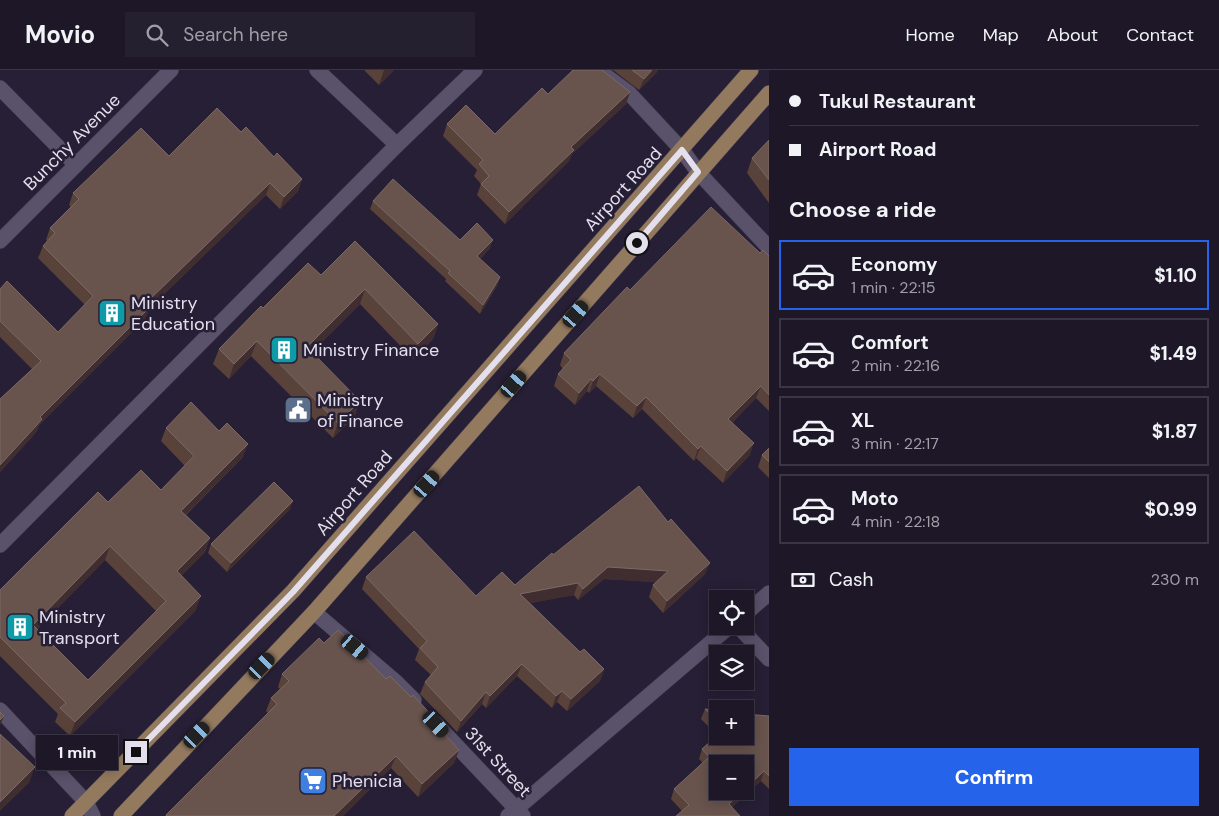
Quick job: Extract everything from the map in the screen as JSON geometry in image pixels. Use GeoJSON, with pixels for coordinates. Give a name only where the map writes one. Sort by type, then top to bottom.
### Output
{"type":"FeatureCollection","features":[{"type":"Feature","properties":{"kind":"main road","name":"Airport Road"},"geometry":{"type":"LineString","coordinates":[[72,816],[293,592],[751,70]]}},
{"type":"Feature","properties":{"kind":"main road"},"geometry":{"type":"LineString","coordinates":[[121,816],[314,612],[769,93]]}},
{"type":"Feature","properties":{"kind":"street","name":"Bunchy Avenue"},"geometry":{"type":"LineString","coordinates":[[0,241],[171,70]]}},
{"type":"Feature","properties":{"kind":"street"},"geometry":{"type":"LineString","coordinates":[[317,70],[397,145]]}},
{"type":"Feature","properties":{"kind":"street"},"geometry":{"type":"LineString","coordinates":[[0,546],[397,145],[475,70]]}},
{"type":"Feature","properties":{"kind":"street"},"geometry":{"type":"LineString","coordinates":[[598,70],[629,93],[682,150],[698,172],[769,248]]}},
{"type":"Feature","properties":{"kind":"street"},"geometry":{"type":"LineString","coordinates":[[0,88],[76,165]]}},
{"type":"Feature","properties":{"kind":"street"},"geometry":{"type":"LineString","coordinates":[[754,606],[769,593]]}},
{"type":"Feature","properties":{"kind":"street","name":"31st Street"},"geometry":{"type":"LineString","coordinates":[[314,612],[396,682],[516,814]]}},
{"type":"Feature","properties":{"kind":"street"},"geometry":{"type":"LineString","coordinates":[[516,814],[720,635]]}},
{"type":"Feature","properties":{"kind":"street"},"geometry":{"type":"LineString","coordinates":[[746,635],[769,659]]}},
{"type":"Feature","properties":{"kind":"street"},"geometry":{"type":"LineString","coordinates":[[0,710],[86,802],[93,816]]}},
{"type":"Feature","properties":{"kind":"building"},"geometry":{"type":"Polygon","coordinates":[[[573,70],[602,70],[630,92],[571,147],[574,150],[509,212],[481,184],[489,176],[479,164],[483,160],[447,124],[466,105],[495,134],[542,88],[548,94],[573,70]]]}},
{"type":"Feature","properties":{"kind":"building"},"geometry":{"type":"Polygon","coordinates":[[[632,70],[652,70],[644,79],[632,70]]]}},
{"type":"Feature","properties":{"kind":"building"},"geometry":{"type":"Polygon","coordinates":[[[217,108],[241,132],[246,127],[274,157],[277,153],[302,179],[284,197],[270,183],[146,303],[150,307],[40,417],[42,419],[0,465],[0,399],[41,361],[0,321],[0,289],[7,281],[58,332],[93,296],[43,246],[55,233],[50,228],[79,199],[73,193],[141,128],[169,156],[217,108]]]}},
{"type":"Feature","properties":{"kind":"building"},"geometry":{"type":"Polygon","coordinates":[[[769,140],[769,180],[752,158],[769,140]]]}},
{"type":"Feature","properties":{"kind":"building"},"geometry":{"type":"Polygon","coordinates":[[[393,179],[460,240],[477,223],[493,240],[477,256],[500,277],[483,305],[448,273],[450,271],[373,201],[393,179]]]}},
{"type":"Feature","properties":{"kind":"building"},"geometry":{"type":"Polygon","coordinates":[[[711,207],[760,253],[763,250],[769,256],[769,395],[761,386],[728,419],[754,443],[727,471],[701,446],[698,449],[646,397],[637,406],[600,374],[593,381],[591,379],[579,393],[558,374],[571,360],[564,353],[627,287],[630,290],[711,207]]]}},
{"type":"Feature","properties":{"kind":"building"},"geometry":{"type":"Polygon","coordinates":[[[355,241],[438,324],[418,344],[365,289],[307,347],[360,401],[338,423],[257,341],[234,364],[219,349],[261,306],[263,308],[308,263],[321,275],[355,241]]]}},
{"type":"Feature","properties":{"kind":"building"},"geometry":{"type":"Polygon","coordinates":[[[191,402],[219,431],[227,423],[248,444],[181,511],[210,538],[177,571],[201,596],[75,722],[60,708],[66,703],[0,637],[0,590],[98,492],[108,502],[141,470],[161,490],[194,456],[166,428],[191,402]],[[110,546],[33,625],[88,680],[166,601],[110,546]]]}},
{"type":"Feature","properties":{"kind":"building"},"geometry":{"type":"Polygon","coordinates":[[[769,448],[769,462],[762,455],[769,448]]]}},
{"type":"Feature","properties":{"kind":"building"},"geometry":{"type":"Polygon","coordinates":[[[274,482],[293,501],[231,563],[211,544],[274,482]]]}},
{"type":"Feature","properties":{"kind":"building"},"geometry":{"type":"Polygon","coordinates":[[[639,486],[668,522],[671,519],[710,563],[667,601],[653,585],[668,571],[608,567],[583,589],[578,583],[520,594],[580,652],[584,649],[604,669],[571,699],[562,691],[556,696],[522,664],[490,696],[486,692],[461,721],[425,682],[438,667],[420,648],[427,641],[366,577],[414,531],[476,596],[502,572],[515,585],[552,553],[553,555],[639,486]]]}},
{"type":"Feature","properties":{"kind":"building"},"geometry":{"type":"Polygon","coordinates":[[[338,630],[386,679],[390,676],[411,697],[413,695],[449,734],[446,736],[459,750],[422,784],[396,756],[334,816],[167,816],[277,704],[271,698],[289,681],[282,674],[319,638],[324,643],[338,630]]]}},
{"type":"Feature","properties":{"kind":"building"},"geometry":{"type":"Polygon","coordinates":[[[0,712],[4,716],[0,720],[0,712]]]}},
{"type":"Feature","properties":{"kind":"building"},"geometry":{"type":"Polygon","coordinates":[[[754,715],[769,716],[769,776],[764,771],[754,780],[754,755],[709,755],[709,757],[702,749],[709,743],[709,745],[754,745],[754,715]]]}},
{"type":"Feature","properties":{"kind":"building"},"geometry":{"type":"Polygon","coordinates":[[[0,734],[35,767],[0,802],[0,734]]]}},
{"type":"Feature","properties":{"kind":"building"},"geometry":{"type":"Polygon","coordinates":[[[709,757],[709,800],[733,800],[729,804],[740,816],[676,816],[689,805],[674,789],[709,757]]]}},
{"type":"Feature","properties":{"kind":"place","name":"Ministry Education"},"geometry":{"type":"Point","coordinates":[112,313]}},
{"type":"Feature","properties":{"kind":"place","name":"Ministry Finance"},"geometry":{"type":"Point","coordinates":[284,350]}},
{"type":"Feature","properties":{"kind":"place","name":"Ministry of Finance"},"geometry":{"type":"Point","coordinates":[298,410]}},
{"type":"Feature","properties":{"kind":"place","name":"Ministry Transport"},"geometry":{"type":"Point","coordinates":[20,627]}},
{"type":"Feature","properties":{"kind":"place","name":"Phenicia"},"geometry":{"type":"Point","coordinates":[313,781]}},
{"type":"Feature","properties":{"kind":"route"},"geometry":{"type":"LineString","coordinates":[[136,752],[293,592],[682,150],[698,172],[637,243]]}}]}
